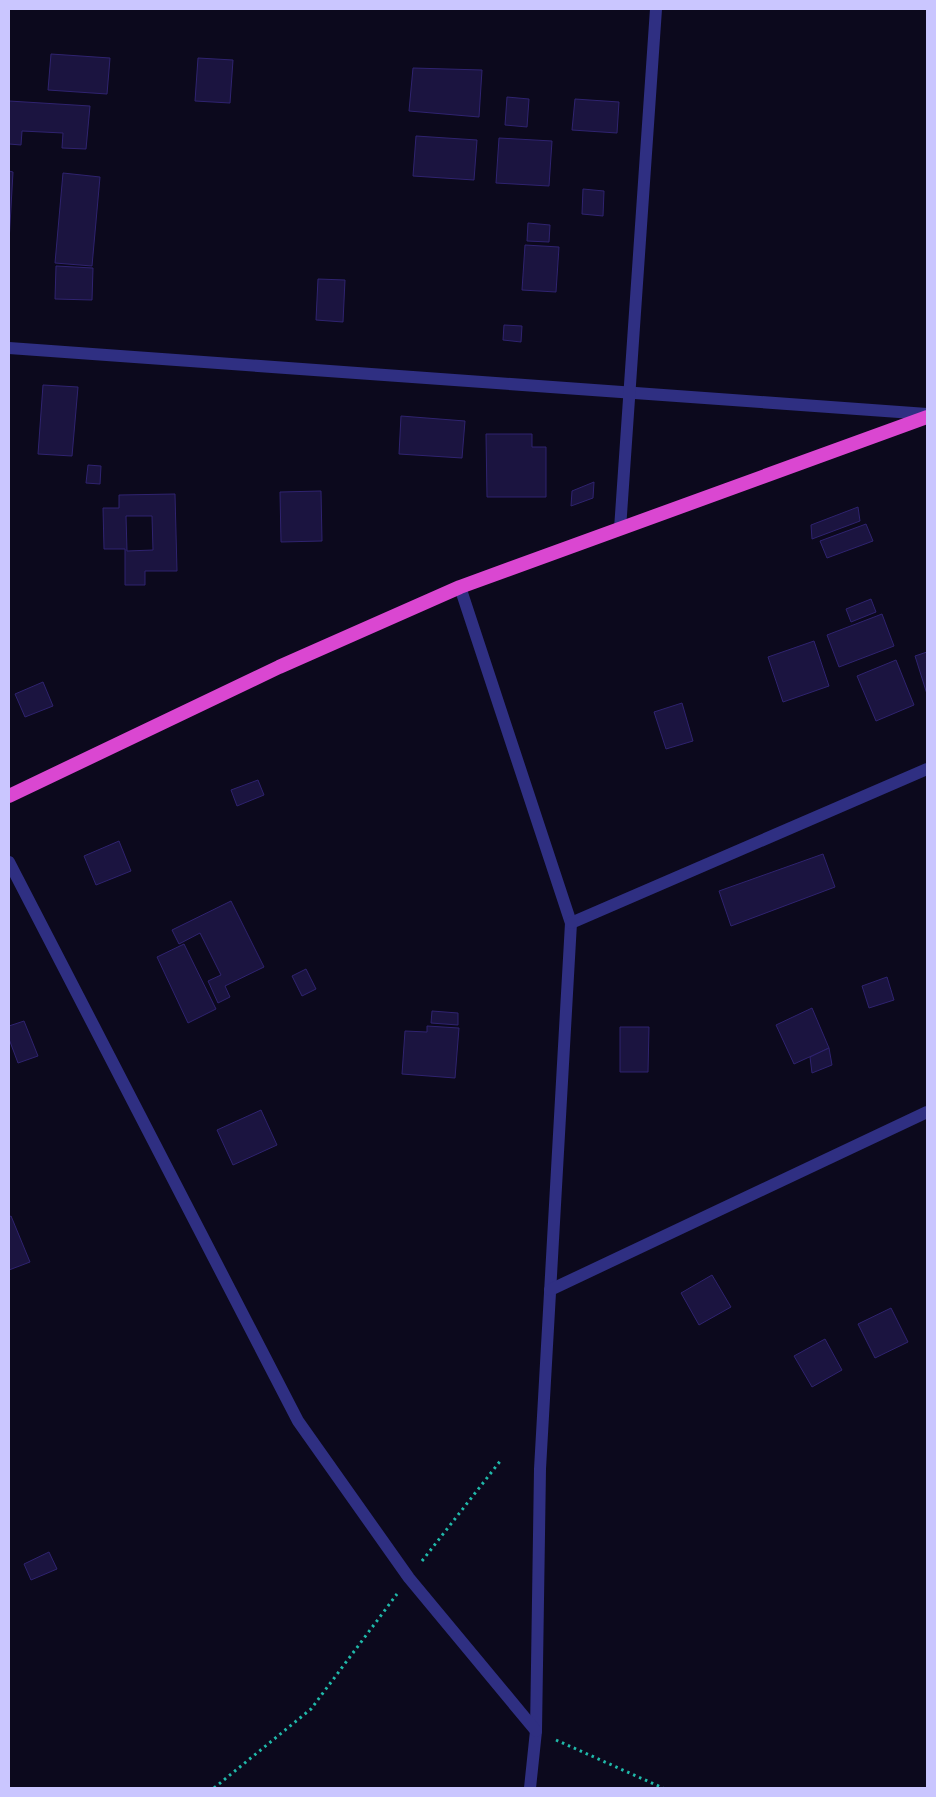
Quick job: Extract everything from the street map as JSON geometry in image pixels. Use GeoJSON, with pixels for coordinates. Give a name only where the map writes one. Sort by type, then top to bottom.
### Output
{"type":"FeatureCollection","features":[{"type":"Feature","properties":{"kind":"highway"},"geometry":{"type":"LineString","coordinates":[[9,796],[279,667],[460,587],[927,416]]}},
{"type":"Feature","properties":{"kind":"street"},"geometry":{"type":"LineString","coordinates":[[620,529],[656,9]]}},
{"type":"Feature","properties":{"kind":"street"},"geometry":{"type":"LineString","coordinates":[[9,348],[630,392],[927,416]]}},
{"type":"Feature","properties":{"kind":"street"},"geometry":{"type":"LineString","coordinates":[[460,587],[571,923],[540,1470],[536,1731],[530,1788]]}},
{"type":"Feature","properties":{"kind":"street"},"geometry":{"type":"LineString","coordinates":[[571,923],[927,769]]}},
{"type":"Feature","properties":{"kind":"street"},"geometry":{"type":"LineString","coordinates":[[9,862],[298,1421],[409,1578],[536,1731]]}},
{"type":"Feature","properties":{"kind":"street"},"geometry":{"type":"LineString","coordinates":[[550,1290],[927,1112]]}},
{"type":"Feature","properties":{"kind":"path"},"geometry":{"type":"LineString","coordinates":[[214,1788],[311,1709],[409,1578],[501,1460]]}},
{"type":"Feature","properties":{"kind":"path"},"geometry":{"type":"LineString","coordinates":[[536,1731],[663,1788]]}},
{"type":"Feature","properties":{"kind":"building"},"geometry":{"type":"Polygon","coordinates":[[[51,54],[110,58],[107,94],[48,90],[51,54]]]}},
{"type":"Feature","properties":{"kind":"building"},"geometry":{"type":"Polygon","coordinates":[[[198,58],[233,60],[230,103],[195,101],[198,58]]]}},
{"type":"Feature","properties":{"kind":"building"},"geometry":{"type":"Polygon","coordinates":[[[413,68],[482,70],[479,117],[409,111],[413,68]]]}},
{"type":"Feature","properties":{"kind":"building"},"geometry":{"type":"Polygon","coordinates":[[[507,97],[529,99],[527,127],[505,125],[507,97]]]}},
{"type":"Feature","properties":{"kind":"building"},"geometry":{"type":"Polygon","coordinates":[[[575,99],[619,102],[617,133],[572,130],[575,99]]]}},
{"type":"Feature","properties":{"kind":"building"},"geometry":{"type":"Polygon","coordinates":[[[9,101],[90,106],[86,149],[62,148],[63,133],[22,131],[21,145],[9,144],[9,101]]]}},
{"type":"Feature","properties":{"kind":"building"},"geometry":{"type":"Polygon","coordinates":[[[416,136],[477,140],[474,180],[413,176],[416,136]]]}},
{"type":"Feature","properties":{"kind":"building"},"geometry":{"type":"Polygon","coordinates":[[[499,138],[552,141],[549,186],[496,183],[499,138]]]}},
{"type":"Feature","properties":{"kind":"building"},"geometry":{"type":"Polygon","coordinates":[[[9,171],[13,172],[9,242],[9,171]]]}},
{"type":"Feature","properties":{"kind":"building"},"geometry":{"type":"Polygon","coordinates":[[[63,173],[100,177],[92,266],[55,263],[63,173]]]}},
{"type":"Feature","properties":{"kind":"building"},"geometry":{"type":"Polygon","coordinates":[[[583,189],[604,191],[603,216],[582,214],[583,189]]]}},
{"type":"Feature","properties":{"kind":"building"},"geometry":{"type":"Polygon","coordinates":[[[528,223],[550,225],[549,242],[527,241],[528,223]]]}},
{"type":"Feature","properties":{"kind":"building"},"geometry":{"type":"Polygon","coordinates":[[[525,245],[559,247],[556,292],[522,290],[525,245]]]}},
{"type":"Feature","properties":{"kind":"building"},"geometry":{"type":"Polygon","coordinates":[[[56,266],[93,268],[92,300],[55,299],[56,266]]]}},
{"type":"Feature","properties":{"kind":"building"},"geometry":{"type":"Polygon","coordinates":[[[318,279],[345,280],[343,322],[316,320],[318,279]]]}},
{"type":"Feature","properties":{"kind":"building"},"geometry":{"type":"Polygon","coordinates":[[[504,325],[522,326],[521,342],[503,340],[504,325]]]}},
{"type":"Feature","properties":{"kind":"building"},"geometry":{"type":"Polygon","coordinates":[[[43,385],[78,387],[72,456],[38,454],[43,385]]]}},
{"type":"Feature","properties":{"kind":"building"},"geometry":{"type":"Polygon","coordinates":[[[401,416],[465,421],[462,458],[399,454],[401,416]]]}},
{"type":"Feature","properties":{"kind":"building"},"geometry":{"type":"Polygon","coordinates":[[[486,434],[532,434],[532,447],[546,447],[546,497],[487,497],[486,434]]]}},
{"type":"Feature","properties":{"kind":"building"},"geometry":{"type":"Polygon","coordinates":[[[88,465],[101,466],[100,484],[86,483],[88,465]]]}},
{"type":"Feature","properties":{"kind":"building"},"geometry":{"type":"Polygon","coordinates":[[[594,482],[593,498],[571,506],[572,491],[594,482]]]}},
{"type":"Feature","properties":{"kind":"building"},"geometry":{"type":"Polygon","coordinates":[[[321,491],[322,541],[281,542],[280,492],[321,491]]]}},
{"type":"Feature","properties":{"kind":"building"},"geometry":{"type":"Polygon","coordinates":[[[175,494],[177,571],[145,571],[145,585],[125,585],[125,549],[104,549],[103,508],[119,508],[119,495],[175,494]],[[126,516],[127,551],[153,550],[152,516],[126,516]]]}},
{"type":"Feature","properties":{"kind":"building"},"geometry":{"type":"Polygon","coordinates":[[[858,507],[860,521],[812,539],[811,525],[858,507]]]}},
{"type":"Feature","properties":{"kind":"building"},"geometry":{"type":"Polygon","coordinates":[[[866,524],[873,541],[827,558],[820,541],[866,524]]]}},
{"type":"Feature","properties":{"kind":"building"},"geometry":{"type":"Polygon","coordinates":[[[871,599],[876,612],[851,622],[846,609],[871,599]]]}},
{"type":"Feature","properties":{"kind":"building"},"geometry":{"type":"Polygon","coordinates":[[[882,614],[894,646],[839,667],[827,635],[882,614]]]}},
{"type":"Feature","properties":{"kind":"building"},"geometry":{"type":"Polygon","coordinates":[[[814,641],[829,686],[783,702],[768,657],[814,641]]]}},
{"type":"Feature","properties":{"kind":"building"},"geometry":{"type":"Polygon","coordinates":[[[927,652],[927,694],[915,656],[927,652]]]}},
{"type":"Feature","properties":{"kind":"building"},"geometry":{"type":"Polygon","coordinates":[[[896,660],[914,705],[876,721],[857,676],[896,660]]]}},
{"type":"Feature","properties":{"kind":"building"},"geometry":{"type":"Polygon","coordinates":[[[43,682],[53,706],[25,717],[15,694],[43,682]]]}},
{"type":"Feature","properties":{"kind":"building"},"geometry":{"type":"Polygon","coordinates":[[[682,703],[693,741],[666,749],[654,712],[682,703]]]}},
{"type":"Feature","properties":{"kind":"building"},"geometry":{"type":"Polygon","coordinates":[[[258,780],[264,795],[237,806],[231,790],[258,780]]]}},
{"type":"Feature","properties":{"kind":"building"},"geometry":{"type":"Polygon","coordinates":[[[119,841],[131,871],[96,885],[84,856],[119,841]]]}},
{"type":"Feature","properties":{"kind":"building"},"geometry":{"type":"Polygon","coordinates":[[[823,854],[835,887],[731,926],[719,891],[823,854]]]}},
{"type":"Feature","properties":{"kind":"building"},"geometry":{"type":"Polygon","coordinates":[[[231,901],[264,967],[225,986],[230,997],[218,1003],[208,981],[221,975],[200,933],[179,944],[172,930],[231,901]]]}},
{"type":"Feature","properties":{"kind":"building"},"geometry":{"type":"Polygon","coordinates":[[[184,944],[216,1009],[188,1023],[157,957],[184,944]]]}},
{"type":"Feature","properties":{"kind":"building"},"geometry":{"type":"Polygon","coordinates":[[[306,969],[316,989],[302,996],[292,976],[306,969]]]}},
{"type":"Feature","properties":{"kind":"building"},"geometry":{"type":"Polygon","coordinates":[[[887,977],[894,1000],[869,1008],[862,986],[887,977]]]}},
{"type":"Feature","properties":{"kind":"building"},"geometry":{"type":"Polygon","coordinates":[[[812,1008],[829,1048],[794,1064],[776,1025],[812,1008]]]}},
{"type":"Feature","properties":{"kind":"building"},"geometry":{"type":"Polygon","coordinates":[[[432,1011],[458,1013],[458,1025],[431,1023],[432,1011]]]}},
{"type":"Feature","properties":{"kind":"building"},"geometry":{"type":"Polygon","coordinates":[[[24,1021],[38,1056],[18,1063],[9,1039],[9,1026],[24,1021]]]}},
{"type":"Feature","properties":{"kind":"building"},"geometry":{"type":"Polygon","coordinates":[[[427,1026],[459,1028],[455,1078],[402,1074],[405,1031],[427,1032],[427,1026]]]}},
{"type":"Feature","properties":{"kind":"building"},"geometry":{"type":"Polygon","coordinates":[[[620,1027],[649,1027],[648,1072],[620,1072],[620,1027]]]}},
{"type":"Feature","properties":{"kind":"building"},"geometry":{"type":"Polygon","coordinates":[[[829,1048],[832,1065],[812,1073],[810,1057],[829,1048]]]}},
{"type":"Feature","properties":{"kind":"building"},"geometry":{"type":"Polygon","coordinates":[[[261,1110],[277,1145],[233,1165],[217,1130],[261,1110]]]}},
{"type":"Feature","properties":{"kind":"building"},"geometry":{"type":"Polygon","coordinates":[[[11,1216],[30,1262],[9,1270],[9,1217],[11,1216]]]}},
{"type":"Feature","properties":{"kind":"building"},"geometry":{"type":"Polygon","coordinates":[[[712,1275],[731,1307],[699,1325],[681,1293],[712,1275]]]}},
{"type":"Feature","properties":{"kind":"building"},"geometry":{"type":"Polygon","coordinates":[[[891,1308],[908,1342],[875,1358],[858,1324],[891,1308]]]}},
{"type":"Feature","properties":{"kind":"building"},"geometry":{"type":"Polygon","coordinates":[[[825,1339],[842,1370],[812,1387],[794,1356],[825,1339]]]}},
{"type":"Feature","properties":{"kind":"building"},"geometry":{"type":"Polygon","coordinates":[[[49,1552],[57,1569],[31,1580],[24,1564],[49,1552]]]}}]}
